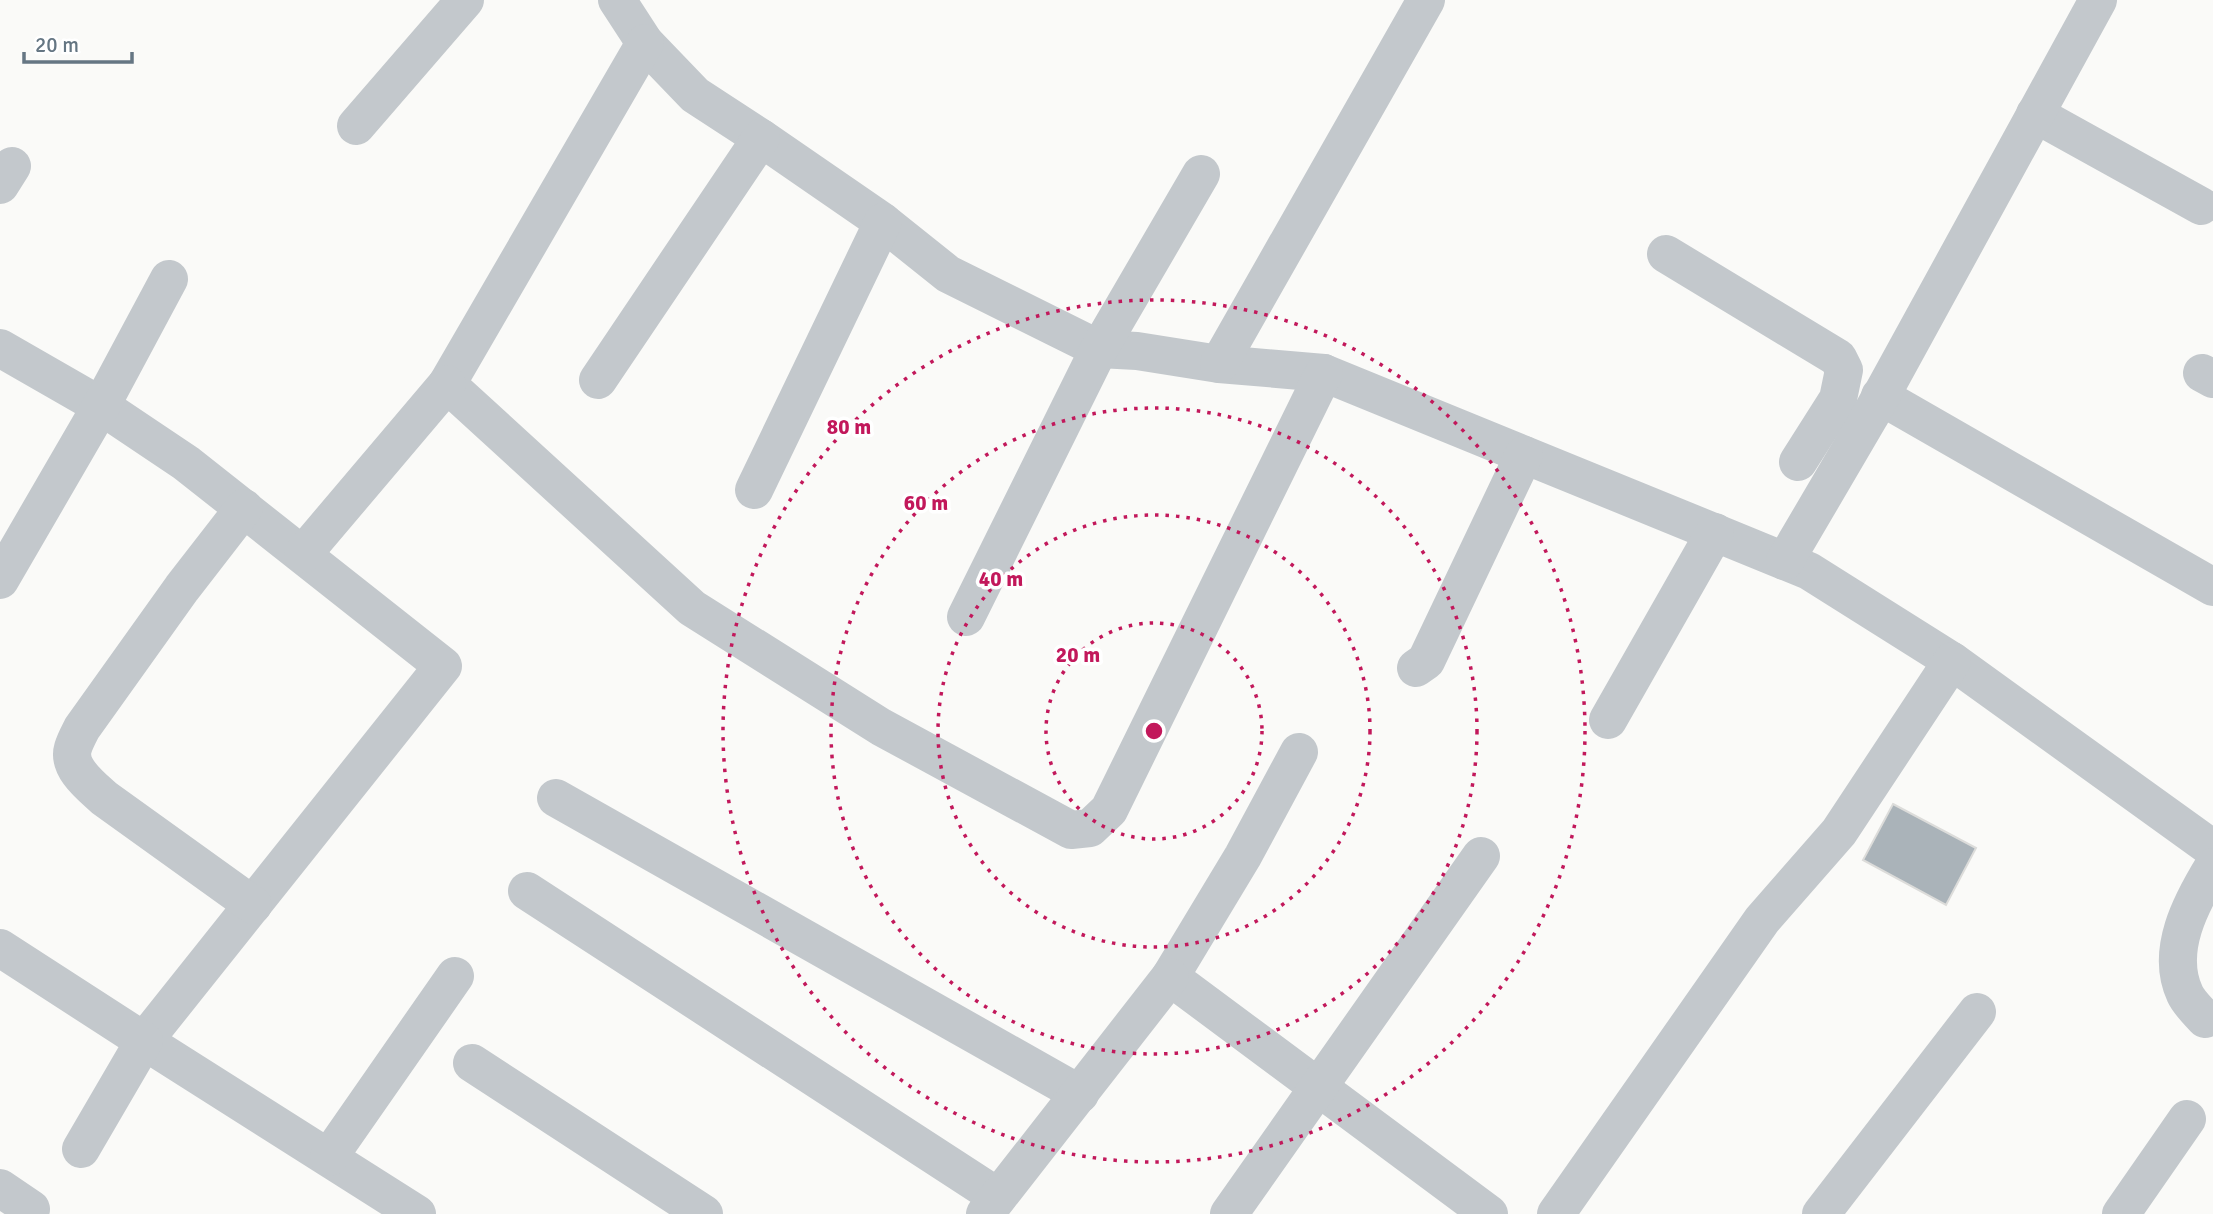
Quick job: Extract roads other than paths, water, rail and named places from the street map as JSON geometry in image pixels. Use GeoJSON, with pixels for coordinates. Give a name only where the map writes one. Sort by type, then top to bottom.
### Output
{"type":"FeatureCollection","features":[{"type":"Feature","properties":{"kind":"street"},"geometry":{"type":"LineString","coordinates":[[356,126],[465,0]]}},
{"type":"Feature","properties":{"kind":"street"},"geometry":{"type":"LineString","coordinates":[[618,0],[645,43],[695,95],[883,222],[948,274],[1098,349],[1137,351],[1219,364],[1324,373],[1810,571],[1952,662],[2213,849]]}},
{"type":"Feature","properties":{"kind":"street"},"geometry":{"type":"LineString","coordinates":[[1219,364],[1426,0]]}},
{"type":"Feature","properties":{"kind":"street"},"geometry":{"type":"LineString","coordinates":[[1785,561],[1863,404],[2035,114],[2098,0]]}},
{"type":"Feature","properties":{"kind":"street"},"geometry":{"type":"LineString","coordinates":[[303,554],[447,384],[645,43]]}},
{"type":"Feature","properties":{"kind":"street"},"geometry":{"type":"LineString","coordinates":[[2035,114],[2201,206]]}},
{"type":"Feature","properties":{"kind":"street"},"geometry":{"type":"LineString","coordinates":[[598,380],[761,138]]}},
{"type":"Feature","properties":{"kind":"street"},"geometry":{"type":"LineString","coordinates":[[966,617],[1098,349],[1201,174]]}},
{"type":"Feature","properties":{"kind":"street"},"geometry":{"type":"LineString","coordinates":[[754,490],[883,222]]}},
{"type":"Feature","properties":{"kind":"street"},"geometry":{"type":"LineString","coordinates":[[1666,254],[1838,358],[1863,404],[2213,587]]}},
{"type":"Feature","properties":{"kind":"street"},"geometry":{"type":"LineString","coordinates":[[0,580],[101,406],[169,279]]}},
{"type":"Feature","properties":{"kind":"street"},"geometry":{"type":"LineString","coordinates":[[0,348],[101,406],[186,463],[443,666],[144,1041],[81,1149]]}},
{"type":"Feature","properties":{"kind":"street"},"geometry":{"type":"LineString","coordinates":[[447,384],[692,608],[881,727],[1071,830],[1090,828],[1109,810],[1324,373]]}},
{"type":"Feature","properties":{"kind":"street"},"geometry":{"type":"LineString","coordinates":[[1798,462],[1863,404]]}},
{"type":"Feature","properties":{"kind":"street"},"geometry":{"type":"LineString","coordinates":[[1416,667],[1426,661],[1524,455]]}},
{"type":"Feature","properties":{"kind":"street"},"geometry":{"type":"LineString","coordinates":[[244,508],[182,588],[82,728],[71,751],[75,766],[83,779],[104,798],[253,905]]}},
{"type":"Feature","properties":{"kind":"street"},"geometry":{"type":"LineString","coordinates":[[1608,720],[1715,532]]}},
{"type":"Feature","properties":{"kind":"street"},"geometry":{"type":"LineString","coordinates":[[1556,1214],[1762,920],[1839,832],[1952,662]]}},
{"type":"Feature","properties":{"kind":"street"},"geometry":{"type":"LineString","coordinates":[[527,891],[992,1205],[1170,977],[1243,856],[1299,752]]}},
{"type":"Feature","properties":{"kind":"street"},"geometry":{"type":"LineString","coordinates":[[556,798],[1080,1094]]}},
{"type":"Feature","properties":{"kind":"street"},"geometry":{"type":"LineString","coordinates":[[1229,1214],[1481,856]]}},
{"type":"Feature","properties":{"kind":"street"},"geometry":{"type":"LineString","coordinates":[[2205,1019],[2186,997],[2180,981],[2178,957],[2184,924],[2213,867]]}},
{"type":"Feature","properties":{"kind":"street"},"geometry":{"type":"LineString","coordinates":[[0,948],[417,1214]]}},
{"type":"Feature","properties":{"kind":"street"},"geometry":{"type":"LineString","coordinates":[[329,1157],[455,976]]}},
{"type":"Feature","properties":{"kind":"street"},"geometry":{"type":"LineString","coordinates":[[1170,977],[1489,1214]]}},
{"type":"Feature","properties":{"kind":"street"},"geometry":{"type":"LineString","coordinates":[[1821,1214],[1977,1012]]}},
{"type":"Feature","properties":{"kind":"street"},"geometry":{"type":"LineString","coordinates":[[472,1063],[704,1214]]}},
{"type":"Feature","properties":{"kind":"street"},"geometry":{"type":"LineString","coordinates":[[2121,1214],[2187,1119]]}},
{"type":"Feature","properties":{"kind":"street"},"geometry":{"type":"LineString","coordinates":[[0,1188],[31,1209],[28,1214]]}}]}
